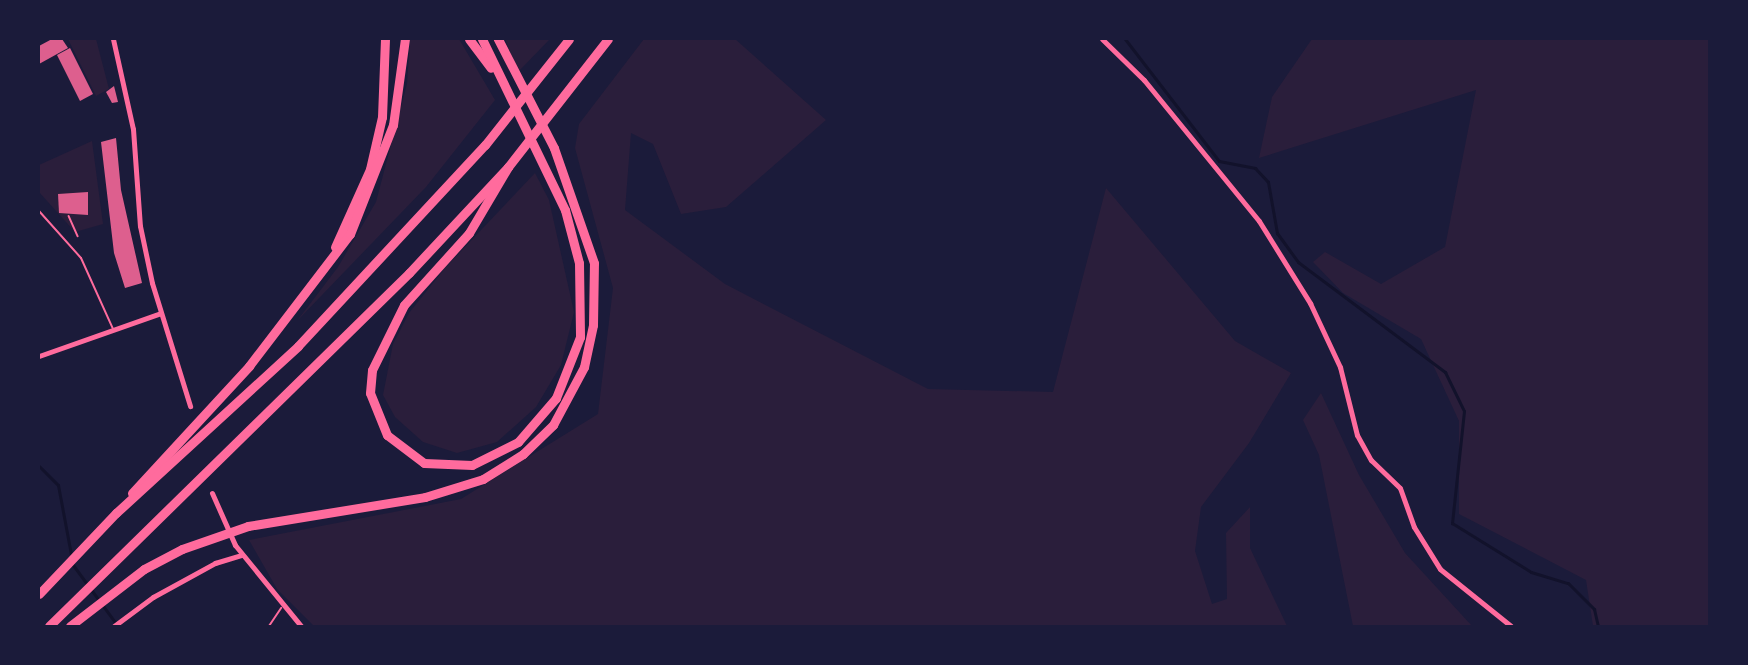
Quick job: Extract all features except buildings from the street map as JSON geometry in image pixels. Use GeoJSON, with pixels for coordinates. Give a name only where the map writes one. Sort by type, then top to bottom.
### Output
{"type":"FeatureCollection","features":[{"type":"Feature","properties":{"kind":"highway"},"geometry":{"type":"LineString","coordinates":[[316,279],[370,169],[382,117],[386,39]]}},
{"type":"Feature","properties":{"kind":"highway"},"geometry":{"type":"LineString","coordinates":[[39,594],[249,366],[316,279],[366,203],[400,97],[405,39]]}},
{"type":"Feature","properties":{"kind":"highway"},"geometry":{"type":"LineString","coordinates":[[469,39],[498,77]]}},
{"type":"Feature","properties":{"kind":"highway"},"geometry":{"type":"LineString","coordinates":[[482,39],[498,77],[565,210],[579,263],[580,338],[556,398],[518,441],[472,465],[424,463],[387,435],[370,393],[372,370],[404,305],[469,233],[508,167]]}},
{"type":"Feature","properties":{"kind":"highway"},"geometry":{"type":"LineString","coordinates":[[70,626],[99,601],[144,569],[219,535],[248,526],[425,497],[483,479],[523,454],[565,408],[584,367],[593,325],[594,263],[588,235],[554,148],[493,39]]}},
{"type":"Feature","properties":{"kind":"highway"},"geometry":{"type":"LineString","coordinates":[[498,39],[506,59]]}},
{"type":"Feature","properties":{"kind":"highway"},"geometry":{"type":"LineString","coordinates":[[116,513],[298,346],[485,145],[569,39]]}},
{"type":"Feature","properties":{"kind":"highway"},"geometry":{"type":"LineString","coordinates":[[49,626],[316,366],[508,167],[608,39]]}},
{"type":"Feature","properties":{"kind":"street"},"geometry":{"type":"LineString","coordinates":[[113,39],[133,129],[140,226],[160,313],[190,406]]}},
{"type":"Feature","properties":{"kind":"street"},"geometry":{"type":"LineString","coordinates":[[1102,39],[1144,80],[1259,221],[1310,303],[1340,367],[1357,435],[1371,460],[1400,488],[1414,527],[1440,569],[1510,626]]}},
{"type":"Feature","properties":{"kind":"street"},"geometry":{"type":"LineString","coordinates":[[39,356],[160,313]]}},
{"type":"Feature","properties":{"kind":"street"},"geometry":{"type":"LineString","coordinates":[[212,494],[235,545],[281,608],[301,626]]}},
{"type":"Feature","properties":{"kind":"street"},"geometry":{"type":"LineString","coordinates":[[114,626],[153,597],[215,563],[242,555]]}},
{"type":"Feature","properties":{"kind":"lane"},"geometry":{"type":"LineString","coordinates":[[39,211],[81,258],[113,329]]}},
{"type":"Feature","properties":{"kind":"lane"},"geometry":{"type":"LineString","coordinates":[[269,626],[281,608]]}},
{"type":"Feature","properties":{"kind":"path"},"geometry":{"type":"LineString","coordinates":[[69,216],[78,236]]}},
{"type":"Feature","properties":{"kind":"shaded area"},"geometry":{"type":"Polygon","coordinates":[[[68,39],[96,39],[109,89],[96,96],[68,39]]]}},
{"type":"Feature","properties":{"kind":"shaded area"},"geometry":{"type":"Polygon","coordinates":[[[410,39],[459,39],[495,100],[426,187],[297,321],[338,267],[376,202],[407,84],[410,39]]]}},
{"type":"Feature","properties":{"kind":"shaded area"},"geometry":{"type":"Polygon","coordinates":[[[505,39],[550,39],[518,72],[505,39]]]}},
{"type":"Feature","properties":{"kind":"shaded area"},"geometry":{"type":"Polygon","coordinates":[[[644,39],[735,39],[826,120],[726,207],[681,214],[653,144],[631,133],[625,210],[725,284],[928,389],[1053,392],[1106,188],[1235,341],[1291,373],[1249,443],[1201,507],[1195,551],[1212,604],[1227,599],[1226,533],[1250,507],[1250,548],[1287,626],[314,626],[277,589],[249,540],[461,499],[598,414],[613,288],[575,148],[579,124],[644,39]]]}},
{"type":"Feature","properties":{"kind":"shaded area"},"geometry":{"type":"Polygon","coordinates":[[[1312,39],[1709,39],[1709,626],[1593,626],[1586,580],[1459,514],[1459,421],[1421,339],[1343,293],[1313,262],[1325,252],[1381,284],[1445,247],[1476,90],[1259,158],[1272,97],[1312,39]]]}},
{"type":"Feature","properties":{"kind":"shaded area"},"geometry":{"type":"Polygon","coordinates":[[[92,141],[103,224],[75,232],[39,192],[39,165],[92,141]]]}},
{"type":"Feature","properties":{"kind":"shaded area"},"geometry":{"type":"Polygon","coordinates":[[[535,173],[549,200],[574,312],[561,365],[536,407],[497,442],[457,453],[423,442],[395,417],[383,395],[393,344],[409,313],[445,268],[535,173]]]}},
{"type":"Feature","properties":{"kind":"shaded area"},"geometry":{"type":"Polygon","coordinates":[[[1321,393],[1359,475],[1405,553],[1472,626],[1353,626],[1319,455],[1303,420],[1321,393]]]}},
{"type":"Feature","properties":{"kind":"waterway"},"geometry":{"type":"LineString","coordinates":[[1125,39],[1219,161],[1255,168],[1268,182],[1277,233],[1298,262],[1445,372],[1464,411],[1452,523],[1531,572],[1568,583],[1594,609],[1598,626]]}},
{"type":"Feature","properties":{"kind":"waterway"},"geometry":{"type":"LineString","coordinates":[[39,466],[58,485],[73,565],[117,625]]}}]}
